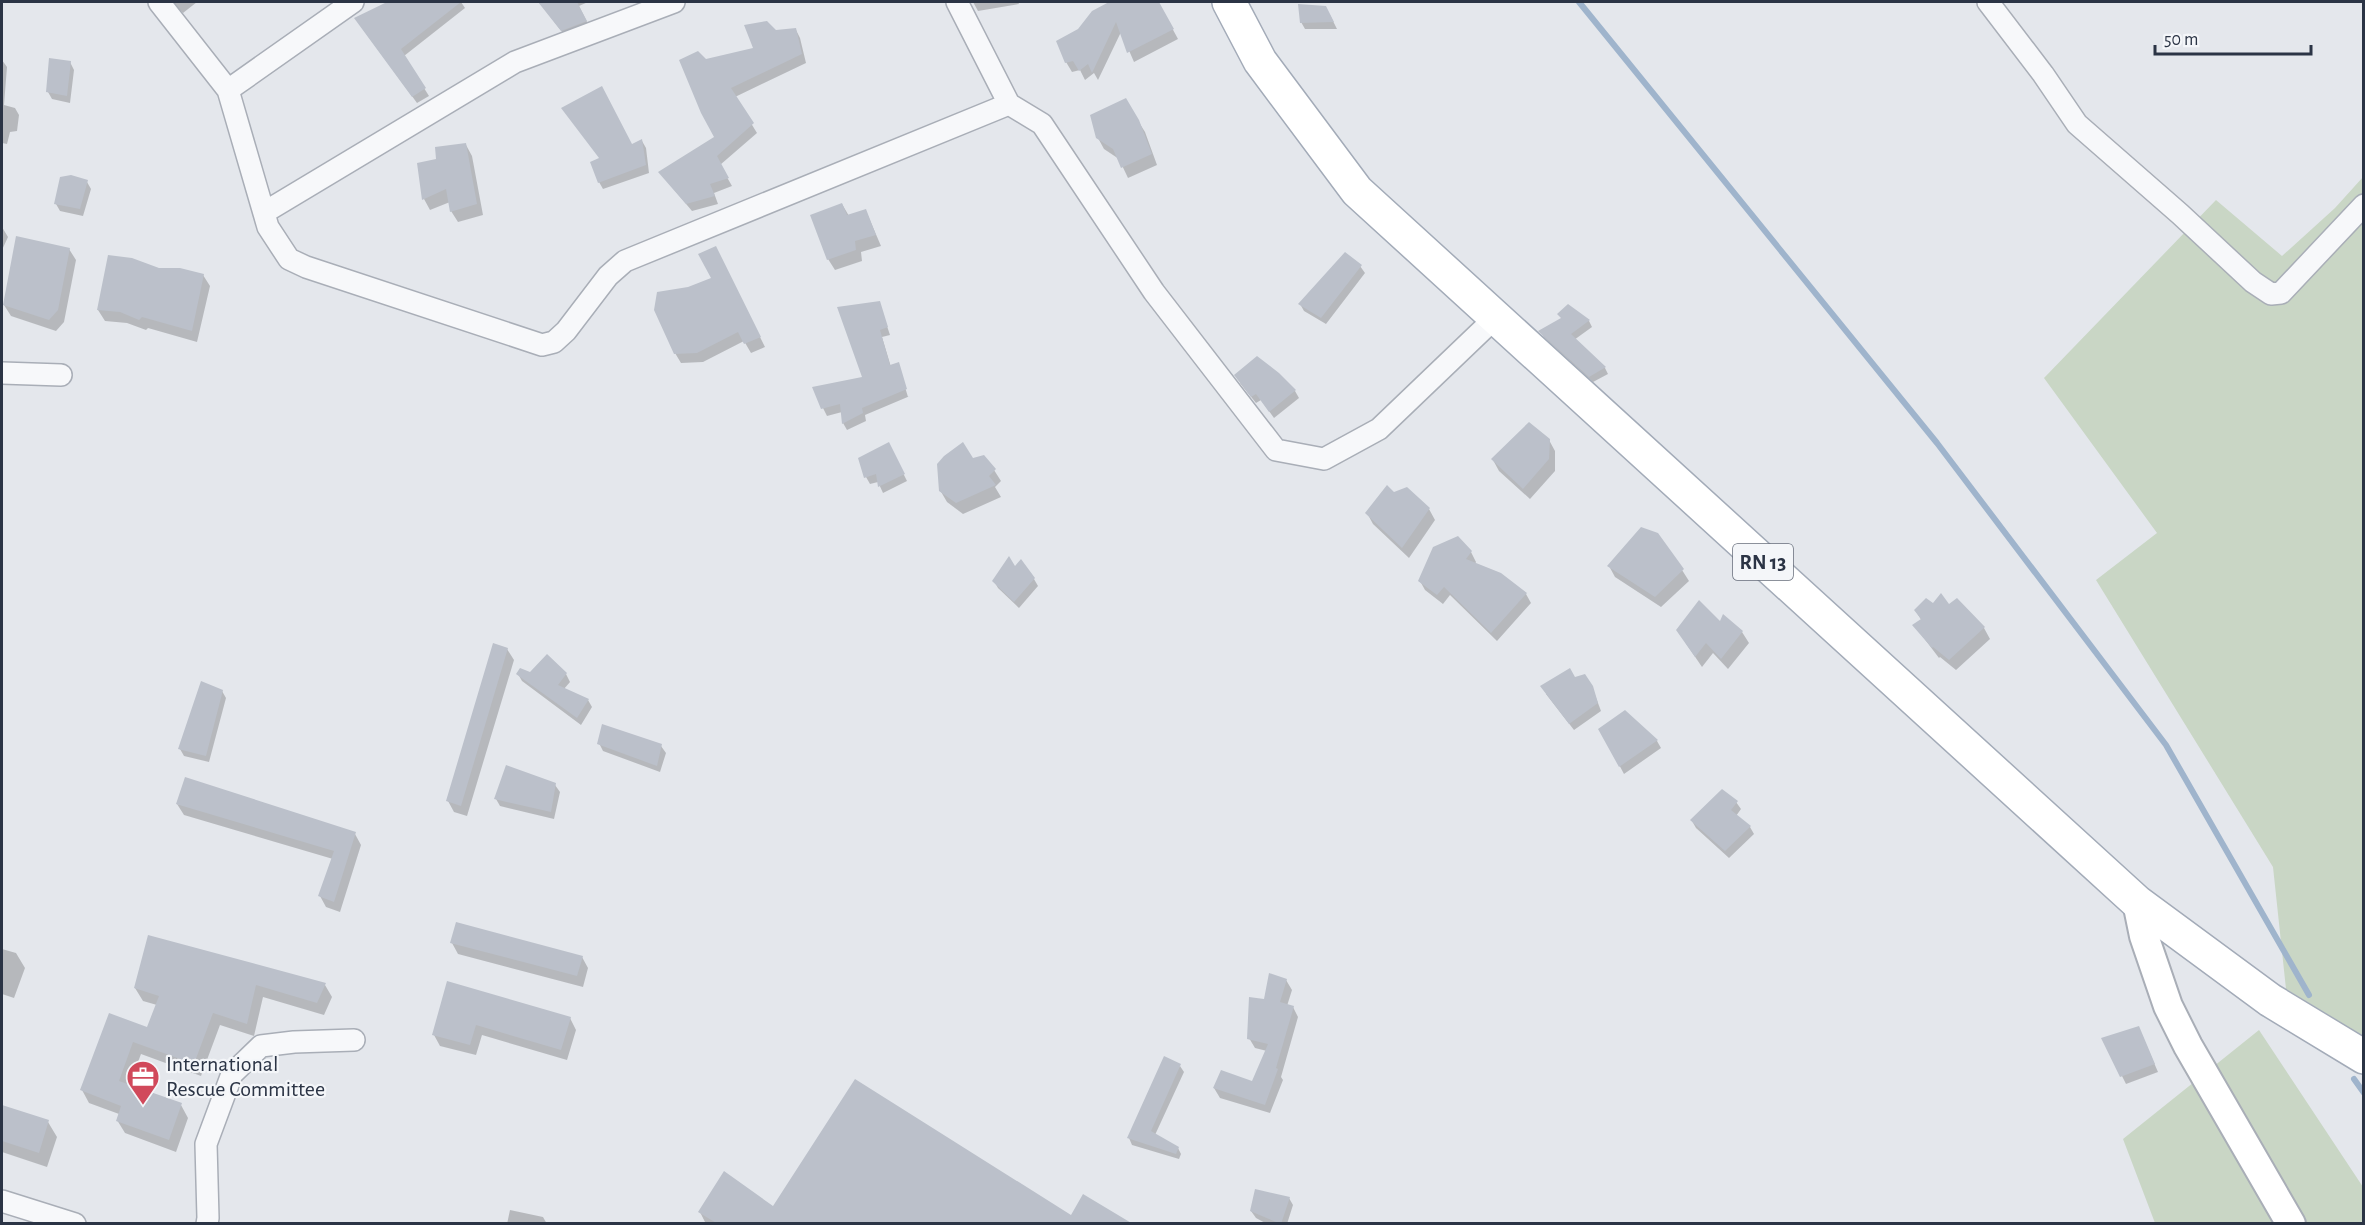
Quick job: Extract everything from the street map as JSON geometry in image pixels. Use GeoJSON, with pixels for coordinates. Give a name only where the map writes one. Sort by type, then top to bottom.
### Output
{"type":"FeatureCollection","features":[{"type":"Feature","properties":{"kind":"main road","name":"RN 13"},"geometry":{"type":"LineString","coordinates":[[1229,2],[1260,61],[1357,191],[2138,902],[2270,1000],[2364,1057]]}},
{"type":"Feature","properties":{"kind":"main road"},"geometry":{"type":"LineString","coordinates":[[2138,902],[2144,936],[2168,1006],[2188,1046],[2291,1224]]}},
{"type":"Feature","properties":{"kind":"street"},"geometry":{"type":"LineString","coordinates":[[159,2],[228,90],[266,212],[268,227],[289,259],[306,267],[542,345],[554,342],[566,331],[608,276],[626,261],[1009,104]]}},
{"type":"Feature","properties":{"kind":"street"},"geometry":{"type":"LineString","coordinates":[[228,90],[353,2]]}},
{"type":"Feature","properties":{"kind":"street"},"geometry":{"type":"LineString","coordinates":[[266,212],[515,62],[674,2]]}},
{"type":"Feature","properties":{"kind":"street"},"geometry":{"type":"LineString","coordinates":[[957,2],[1009,104],[1042,124],[1154,292],[1276,450],[1324,459],[1379,429],[1495,318]]}},
{"type":"Feature","properties":{"kind":"street"},"geometry":{"type":"LineString","coordinates":[[1988,2],[2043,74],[2077,124],[2180,214],[2253,282],[2271,294],[2281,293],[2364,205]]}},
{"type":"Feature","properties":{"kind":"street"},"geometry":{"type":"LineString","coordinates":[[2,373],[61,375]]}},
{"type":"Feature","properties":{"kind":"street"},"geometry":{"type":"LineString","coordinates":[[207,1224],[206,1144],[232,1074],[261,1046],[294,1042],[354,1040]]}},
{"type":"Feature","properties":{"kind":"street"},"geometry":{"type":"LineString","coordinates":[[2,1201],[75,1224]]}},
{"type":"Feature","properties":{"kind":"green space"},"geometry":{"type":"Polygon","coordinates":[[[2363,177],[2363,1036],[2286,989],[2273,867],[2096,580],[2157,533],[2044,378],[2216,200],[2282,256],[2335,208],[2363,177]]]}},
{"type":"Feature","properties":{"kind":"green space"},"geometry":{"type":"Polygon","coordinates":[[[2259,1030],[2363,1187],[2363,1223],[2155,1223],[2123,1139],[2259,1030]]]}},
{"type":"Feature","properties":{"kind":"building"},"geometry":{"type":"Polygon","coordinates":[[[387,2],[461,2],[401,49],[426,88],[412,97],[354,18],[387,2]]]}},
{"type":"Feature","properties":{"kind":"building"},"geometry":{"type":"Polygon","coordinates":[[[538,2],[577,2],[587,21],[561,31],[538,2]]]}},
{"type":"Feature","properties":{"kind":"building"},"geometry":{"type":"Polygon","coordinates":[[[1109,2],[1159,2],[1174,29],[1127,53],[1116,22],[1092,73],[1088,64],[1079,71],[1073,61],[1065,63],[1056,41],[1078,29],[1092,11],[1109,2]]]}},
{"type":"Feature","properties":{"kind":"building"},"geometry":{"type":"Polygon","coordinates":[[[1298,4],[1326,6],[1334,22],[1300,23],[1298,4]]]}},
{"type":"Feature","properties":{"kind":"building"},"geometry":{"type":"Polygon","coordinates":[[[767,21],[776,30],[796,28],[802,54],[731,88],[754,123],[717,156],[729,178],[710,184],[715,196],[686,204],[658,172],[714,137],[701,113],[679,60],[698,51],[706,59],[753,48],[744,25],[767,21]]]}},
{"type":"Feature","properties":{"kind":"building"},"geometry":{"type":"Polygon","coordinates":[[[49,58],[71,61],[67,96],[46,92],[49,58]]]}},
{"type":"Feature","properties":{"kind":"building"},"geometry":{"type":"Polygon","coordinates":[[[602,86],[632,144],[642,139],[646,165],[598,183],[590,162],[599,158],[561,108],[602,86]]]}},
{"type":"Feature","properties":{"kind":"building"},"geometry":{"type":"Polygon","coordinates":[[[1126,98],[1139,120],[1152,154],[1121,168],[1113,149],[1096,138],[1090,115],[1126,98]]]}},
{"type":"Feature","properties":{"kind":"building"},"geometry":{"type":"Polygon","coordinates":[[[466,143],[477,204],[450,212],[446,189],[422,200],[417,163],[436,159],[435,147],[466,143]]]}},
{"type":"Feature","properties":{"kind":"building"},"geometry":{"type":"Polygon","coordinates":[[[71,175],[88,180],[80,209],[54,204],[60,177],[71,175]]]}},
{"type":"Feature","properties":{"kind":"building"},"geometry":{"type":"Polygon","coordinates":[[[842,203],[847,215],[866,209],[876,235],[855,241],[856,250],[827,260],[810,215],[842,203]]]}},
{"type":"Feature","properties":{"kind":"building"},"geometry":{"type":"Polygon","coordinates":[[[16,236],[70,248],[58,310],[49,320],[3,305],[16,236]]]}},
{"type":"Feature","properties":{"kind":"building"},"geometry":{"type":"Polygon","coordinates":[[[716,246],[761,337],[744,344],[738,332],[697,353],[674,354],[654,310],[657,292],[688,287],[711,278],[698,254],[716,246]]]}},
{"type":"Feature","properties":{"kind":"building"},"geometry":{"type":"Polygon","coordinates":[[[1345,252],[1362,265],[1321,318],[1298,304],[1345,252]]]}},
{"type":"Feature","properties":{"kind":"building"},"geometry":{"type":"Polygon","coordinates":[[[108,255],[132,258],[159,268],[180,268],[204,274],[192,331],[142,317],[139,320],[120,312],[97,310],[108,255]]]}},
{"type":"Feature","properties":{"kind":"building"},"geometry":{"type":"Polygon","coordinates":[[[880,301],[888,327],[880,330],[890,365],[899,362],[907,389],[862,408],[863,413],[842,424],[840,404],[821,409],[812,387],[862,377],[837,307],[880,301]]]}},
{"type":"Feature","properties":{"kind":"building"},"geometry":{"type":"Polygon","coordinates":[[[1568,304],[1590,320],[1571,334],[1606,367],[1589,377],[1538,331],[1561,318],[1557,314],[1568,304]]]}},
{"type":"Feature","properties":{"kind":"building"},"geometry":{"type":"Polygon","coordinates":[[[1257,356],[1296,390],[1269,412],[1256,394],[1251,397],[1234,375],[1257,356]]]}},
{"type":"Feature","properties":{"kind":"building"},"geometry":{"type":"Polygon","coordinates":[[[1529,422],[1550,439],[1549,459],[1523,489],[1491,459],[1529,422]]]}},
{"type":"Feature","properties":{"kind":"building"},"geometry":{"type":"Polygon","coordinates":[[[889,442],[905,474],[878,487],[876,474],[864,478],[858,458],[889,442]]]}},
{"type":"Feature","properties":{"kind":"building"},"geometry":{"type":"Polygon","coordinates":[[[963,442],[973,458],[984,455],[996,469],[989,476],[996,485],[956,503],[939,491],[937,464],[963,442]]]}},
{"type":"Feature","properties":{"kind":"building"},"geometry":{"type":"Polygon","coordinates":[[[1387,485],[1394,492],[1407,487],[1430,508],[1402,548],[1365,513],[1387,485]]]}},
{"type":"Feature","properties":{"kind":"building"},"geometry":{"type":"Polygon","coordinates":[[[1641,527],[1658,533],[1684,569],[1655,597],[1607,566],[1641,527]]]}},
{"type":"Feature","properties":{"kind":"building"},"geometry":{"type":"Polygon","coordinates":[[[1458,536],[1472,551],[1466,559],[1501,573],[1527,593],[1491,633],[1444,587],[1437,595],[1418,581],[1433,547],[1458,536]]]}},
{"type":"Feature","properties":{"kind":"building"},"geometry":{"type":"Polygon","coordinates":[[[1009,556],[1015,566],[1021,559],[1035,578],[1014,602],[992,581],[1009,556]]]}},
{"type":"Feature","properties":{"kind":"building"},"geometry":{"type":"Polygon","coordinates":[[[1941,593],[1949,604],[1957,598],[1985,627],[1949,660],[1932,648],[1912,625],[1921,619],[1914,610],[1926,598],[1933,603],[1941,593]]]}},
{"type":"Feature","properties":{"kind":"building"},"geometry":{"type":"Polygon","coordinates":[[[1699,600],[1720,621],[1723,614],[1743,631],[1721,659],[1706,643],[1695,657],[1676,630],[1699,600]]]}},
{"type":"Feature","properties":{"kind":"building"},"geometry":{"type":"Polygon","coordinates":[[[493,643],[508,648],[461,806],[446,801],[493,643]]]}},
{"type":"Feature","properties":{"kind":"building"},"geometry":{"type":"Polygon","coordinates":[[[547,654],[567,673],[558,685],[589,699],[577,718],[516,674],[520,668],[530,672],[547,654]]]}},
{"type":"Feature","properties":{"kind":"building"},"geometry":{"type":"Polygon","coordinates":[[[1570,668],[1575,677],[1585,674],[1593,686],[1598,703],[1569,724],[1540,686],[1570,668]]]}},
{"type":"Feature","properties":{"kind":"building"},"geometry":{"type":"Polygon","coordinates":[[[201,681],[223,690],[206,756],[178,749],[201,681]]]}},
{"type":"Feature","properties":{"kind":"building"},"geometry":{"type":"Polygon","coordinates":[[[1625,710],[1658,740],[1619,767],[1598,729],[1625,710]]]}},
{"type":"Feature","properties":{"kind":"building"},"geometry":{"type":"Polygon","coordinates":[[[602,724],[662,744],[657,766],[597,744],[602,724]]]}},
{"type":"Feature","properties":{"kind":"building"},"geometry":{"type":"Polygon","coordinates":[[[506,765],[556,783],[551,812],[494,799],[506,765]]]}},
{"type":"Feature","properties":{"kind":"building"},"geometry":{"type":"Polygon","coordinates":[[[185,777],[356,832],[334,902],[318,896],[334,851],[176,804],[185,777]]]}},
{"type":"Feature","properties":{"kind":"building"},"geometry":{"type":"Polygon","coordinates":[[[1722,789],[1738,801],[1731,810],[1751,826],[1725,851],[1690,820],[1722,789]]]}},
{"type":"Feature","properties":{"kind":"building"},"geometry":{"type":"Polygon","coordinates":[[[456,922],[583,956],[577,976],[450,943],[456,922]]]}},
{"type":"Feature","properties":{"kind":"building"},"geometry":{"type":"Polygon","coordinates":[[[148,935],[326,983],[317,1003],[256,985],[247,1024],[213,1013],[194,1064],[133,1042],[119,1081],[182,1103],[169,1140],[116,1121],[121,1106],[80,1090],[109,1013],[147,1027],[159,996],[134,988],[148,935]]]}},
{"type":"Feature","properties":{"kind":"building"},"geometry":{"type":"Polygon","coordinates":[[[1269,973],[1287,979],[1280,1002],[1294,1006],[1276,1068],[1278,1069],[1265,1105],[1213,1088],[1221,1070],[1252,1081],[1268,1044],[1247,1039],[1249,997],[1264,999],[1269,973]]]}},
{"type":"Feature","properties":{"kind":"building"},"geometry":{"type":"Polygon","coordinates":[[[447,981],[571,1017],[561,1050],[476,1025],[470,1045],[432,1035],[447,981]]]}},
{"type":"Feature","properties":{"kind":"building"},"geometry":{"type":"Polygon","coordinates":[[[2139,1026],[2155,1064],[2120,1077],[2101,1038],[2139,1026]]]}},
{"type":"Feature","properties":{"kind":"building"},"geometry":{"type":"Polygon","coordinates":[[[1164,1056],[1181,1064],[1151,1131],[1179,1147],[1176,1154],[1127,1138],[1164,1056]]]}},
{"type":"Feature","properties":{"kind":"building"},"geometry":{"type":"Polygon","coordinates":[[[855,1079],[1071,1215],[1083,1194],[1133,1224],[718,1224],[698,1212],[724,1171],[773,1206],[855,1079]]]}},
{"type":"Feature","properties":{"kind":"building"},"geometry":{"type":"Polygon","coordinates":[[[2,1105],[49,1120],[39,1153],[2,1141],[2,1105]]]}},
{"type":"Feature","properties":{"kind":"building"},"geometry":{"type":"Polygon","coordinates":[[[1255,1189],[1290,1197],[1281,1224],[1250,1211],[1255,1189]]]}},
{"type":"Feature","properties":{"kind":"waterway"},"geometry":{"type":"LineString","coordinates":[[1579,2],[1937,443],[2166,745],[2309,995]]}},
{"type":"Feature","properties":{"kind":"waterway"},"geometry":{"type":"LineString","coordinates":[[2354,1079],[2364,1093]]}},
{"type":"Feature","properties":{"kind":"place","name":"International Rescue Committee"},"geometry":{"type":"Point","coordinates":[143,1106]}}]}
